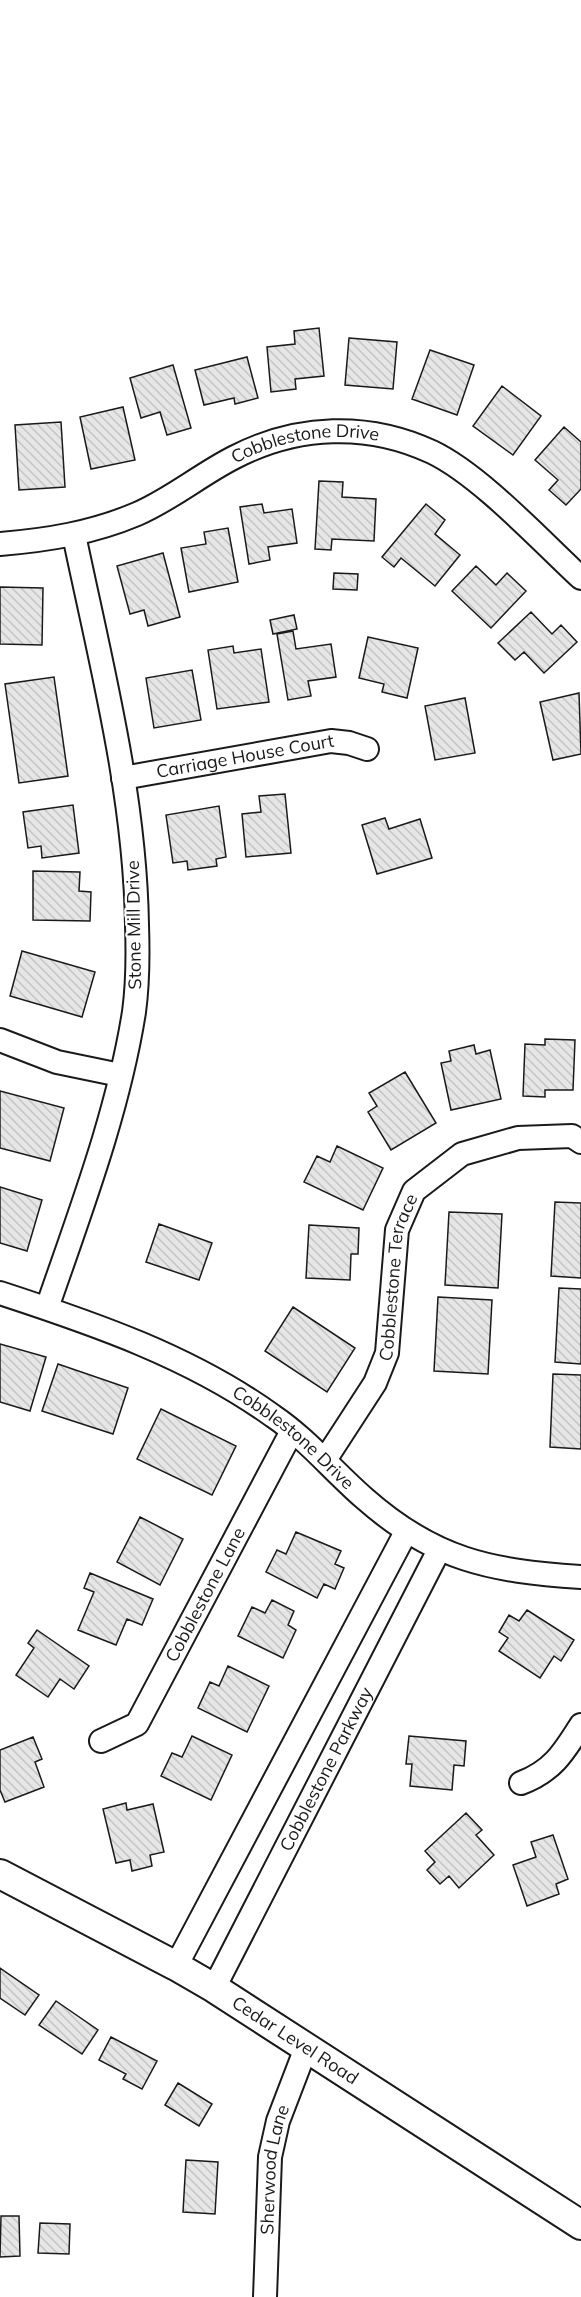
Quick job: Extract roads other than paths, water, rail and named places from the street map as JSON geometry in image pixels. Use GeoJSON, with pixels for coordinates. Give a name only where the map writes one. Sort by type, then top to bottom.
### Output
{"type":"FeatureCollection","features":[{"type":"Feature","properties":{"kind":"main road","name":"Cedar Level Road"},"geometry":{"type":"LineString","coordinates":[[0,1874],[214,1988],[581,2225]]}},
{"type":"Feature","properties":{"kind":"street","name":"Cobblestone Drive"},"geometry":{"type":"LineString","coordinates":[[0,544],[74,535],[136,515],[174,496],[233,458],[258,446],[317,431],[368,433],[401,441],[433,453],[464,472],[581,578]]}},
{"type":"Feature","properties":{"kind":"street","name":"Stone Mill Drive"},"geometry":{"type":"LineString","coordinates":[[47,1308],[87,1190],[120,1075],[134,1010],[138,963],[137,898],[123,778],[74,535]]}},
{"type":"Feature","properties":{"kind":"street","name":"Carriage House Court"},"geometry":{"type":"LineString","coordinates":[[123,778],[331,741],[350,743],[367,749]]}},
{"type":"Feature","properties":{"kind":"street"},"geometry":{"type":"LineString","coordinates":[[0,1040],[57,1062],[120,1075]]}},
{"type":"Feature","properties":{"kind":"street","name":"Cobblestone Terrace"},"geometry":{"type":"LineString","coordinates":[[325,1460],[375,1383],[387,1353],[397,1230],[414,1191],[462,1154],[518,1138],[572,1136],[581,1142]]}},
{"type":"Feature","properties":{"kind":"street","name":"Cobblestone Drive"},"geometry":{"type":"LineString","coordinates":[[0,1293],[47,1308],[178,1360],[225,1385],[292,1431],[364,1498],[406,1532],[439,1550],[474,1562],[517,1571],[581,1577]]}},
{"type":"Feature","properties":{"kind":"street","name":"Cobblestone Lane"},"geometry":{"type":"LineString","coordinates":[[101,1741],[137,1724],[292,1431]]}},
{"type":"Feature","properties":{"kind":"street"},"geometry":{"type":"LineString","coordinates":[[176,1966],[406,1532]]}},
{"type":"Feature","properties":{"kind":"street","name":"Cobblestone Parkway"},"geometry":{"type":"LineString","coordinates":[[214,1988],[439,1550]]}},
{"type":"Feature","properties":{"kind":"street"},"geometry":{"type":"LineString","coordinates":[[521,1783],[535,1778],[558,1761],[581,1725]]}},
{"type":"Feature","properties":{"kind":"street","name":"Sherwood Lane"},"geometry":{"type":"LineString","coordinates":[[265,2297],[270,2157],[278,2121],[306,2048]]}}]}
